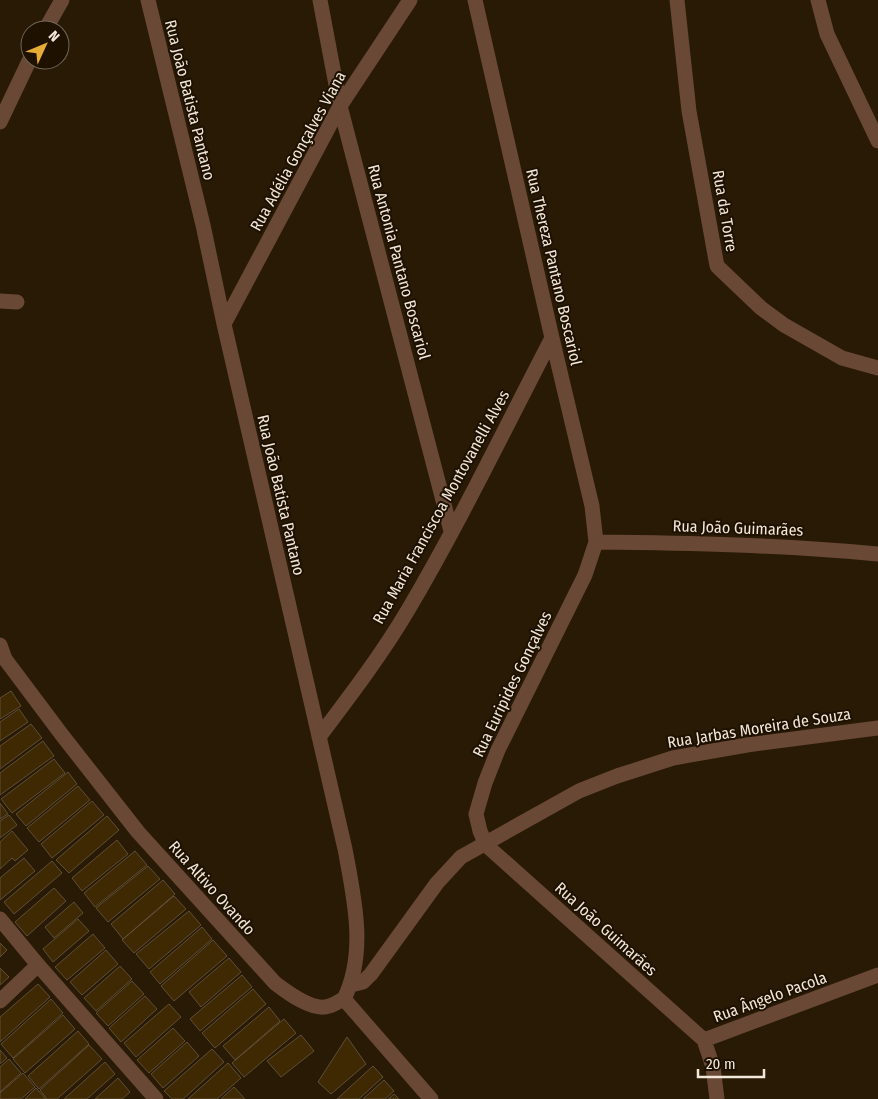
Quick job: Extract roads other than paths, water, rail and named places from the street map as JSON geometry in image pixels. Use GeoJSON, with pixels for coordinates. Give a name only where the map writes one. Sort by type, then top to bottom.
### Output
{"type":"FeatureCollection","features":[{"type":"Feature","properties":{"kind":"street"},"geometry":{"type":"LineString","coordinates":[[51,20],[62,0]]}},
{"type":"Feature","properties":{"kind":"street","name":"Rua João Batista Pantano"},"geometry":{"type":"LineString","coordinates":[[148,0],[203,225],[345,849],[356,912],[356,962],[344,999]]}},
{"type":"Feature","properties":{"kind":"street","name":"Rua Antonia Pantano Boscariol"},"geometry":{"type":"LineString","coordinates":[[320,0],[340,106],[451,531]]}},
{"type":"Feature","properties":{"kind":"street","name":"Rua Adélia Gonçalves Viana"},"geometry":{"type":"LineString","coordinates":[[224,324],[340,106],[410,0]]}},
{"type":"Feature","properties":{"kind":"street","name":"Rua Thereza Pantano Boscariol"},"geometry":{"type":"LineString","coordinates":[[475,0],[592,506],[596,542]]}},
{"type":"Feature","properties":{"kind":"street","name":"Rua da Torre"},"geometry":{"type":"LineString","coordinates":[[677,0],[688,111],[717,266],[761,308],[784,325],[842,358],[878,368]]}},
{"type":"Feature","properties":{"kind":"street"},"geometry":{"type":"LineString","coordinates":[[818,0],[827,34],[878,141]]}},
{"type":"Feature","properties":{"kind":"street"},"geometry":{"type":"LineString","coordinates":[[0,122],[25,70]]}},
{"type":"Feature","properties":{"kind":"street"},"geometry":{"type":"LineString","coordinates":[[0,301],[17,302]]}},
{"type":"Feature","properties":{"kind":"street","name":"Rua Maria Franciscoa Montovanelli Alves"},"geometry":{"type":"LineString","coordinates":[[319,737],[355,689],[408,611],[552,338]]}},
{"type":"Feature","properties":{"kind":"street","name":"Rua João Guimarães"},"geometry":{"type":"LineString","coordinates":[[596,542],[698,543],[878,554]]}},
{"type":"Feature","properties":{"kind":"street","name":"Rua Euripides Gonçalves"},"geometry":{"type":"LineString","coordinates":[[486,845],[476,814],[485,784],[498,750],[585,574],[596,542]]}},
{"type":"Feature","properties":{"kind":"street","name":"Rua Altivo Ovando"},"geometry":{"type":"LineString","coordinates":[[2,655],[138,832],[276,983],[294,997],[316,1006],[328,1007],[344,999]]}},
{"type":"Feature","properties":{"kind":"street","name":"Rua Jarbas Moreira de Souza"},"geometry":{"type":"LineString","coordinates":[[350,985],[363,982],[371,974],[432,888],[461,857],[486,845],[580,791],[617,776],[673,758],[747,745],[878,728]]}},
{"type":"Feature","properties":{"kind":"street","name":"Rua João Guimarães"},"geometry":{"type":"LineString","coordinates":[[486,845],[704,1040]]}},
{"type":"Feature","properties":{"kind":"street"},"geometry":{"type":"LineString","coordinates":[[0,919],[156,1099]]}},
{"type":"Feature","properties":{"kind":"street"},"geometry":{"type":"LineString","coordinates":[[0,1001],[38,965]]}},
{"type":"Feature","properties":{"kind":"street","name":"Rua Ângelo Pacola"},"geometry":{"type":"LineString","coordinates":[[717,1099],[713,1068],[704,1040],[878,975]]}},
{"type":"Feature","properties":{"kind":"street"},"geometry":{"type":"LineString","coordinates":[[344,999],[432,1099]]}}]}
